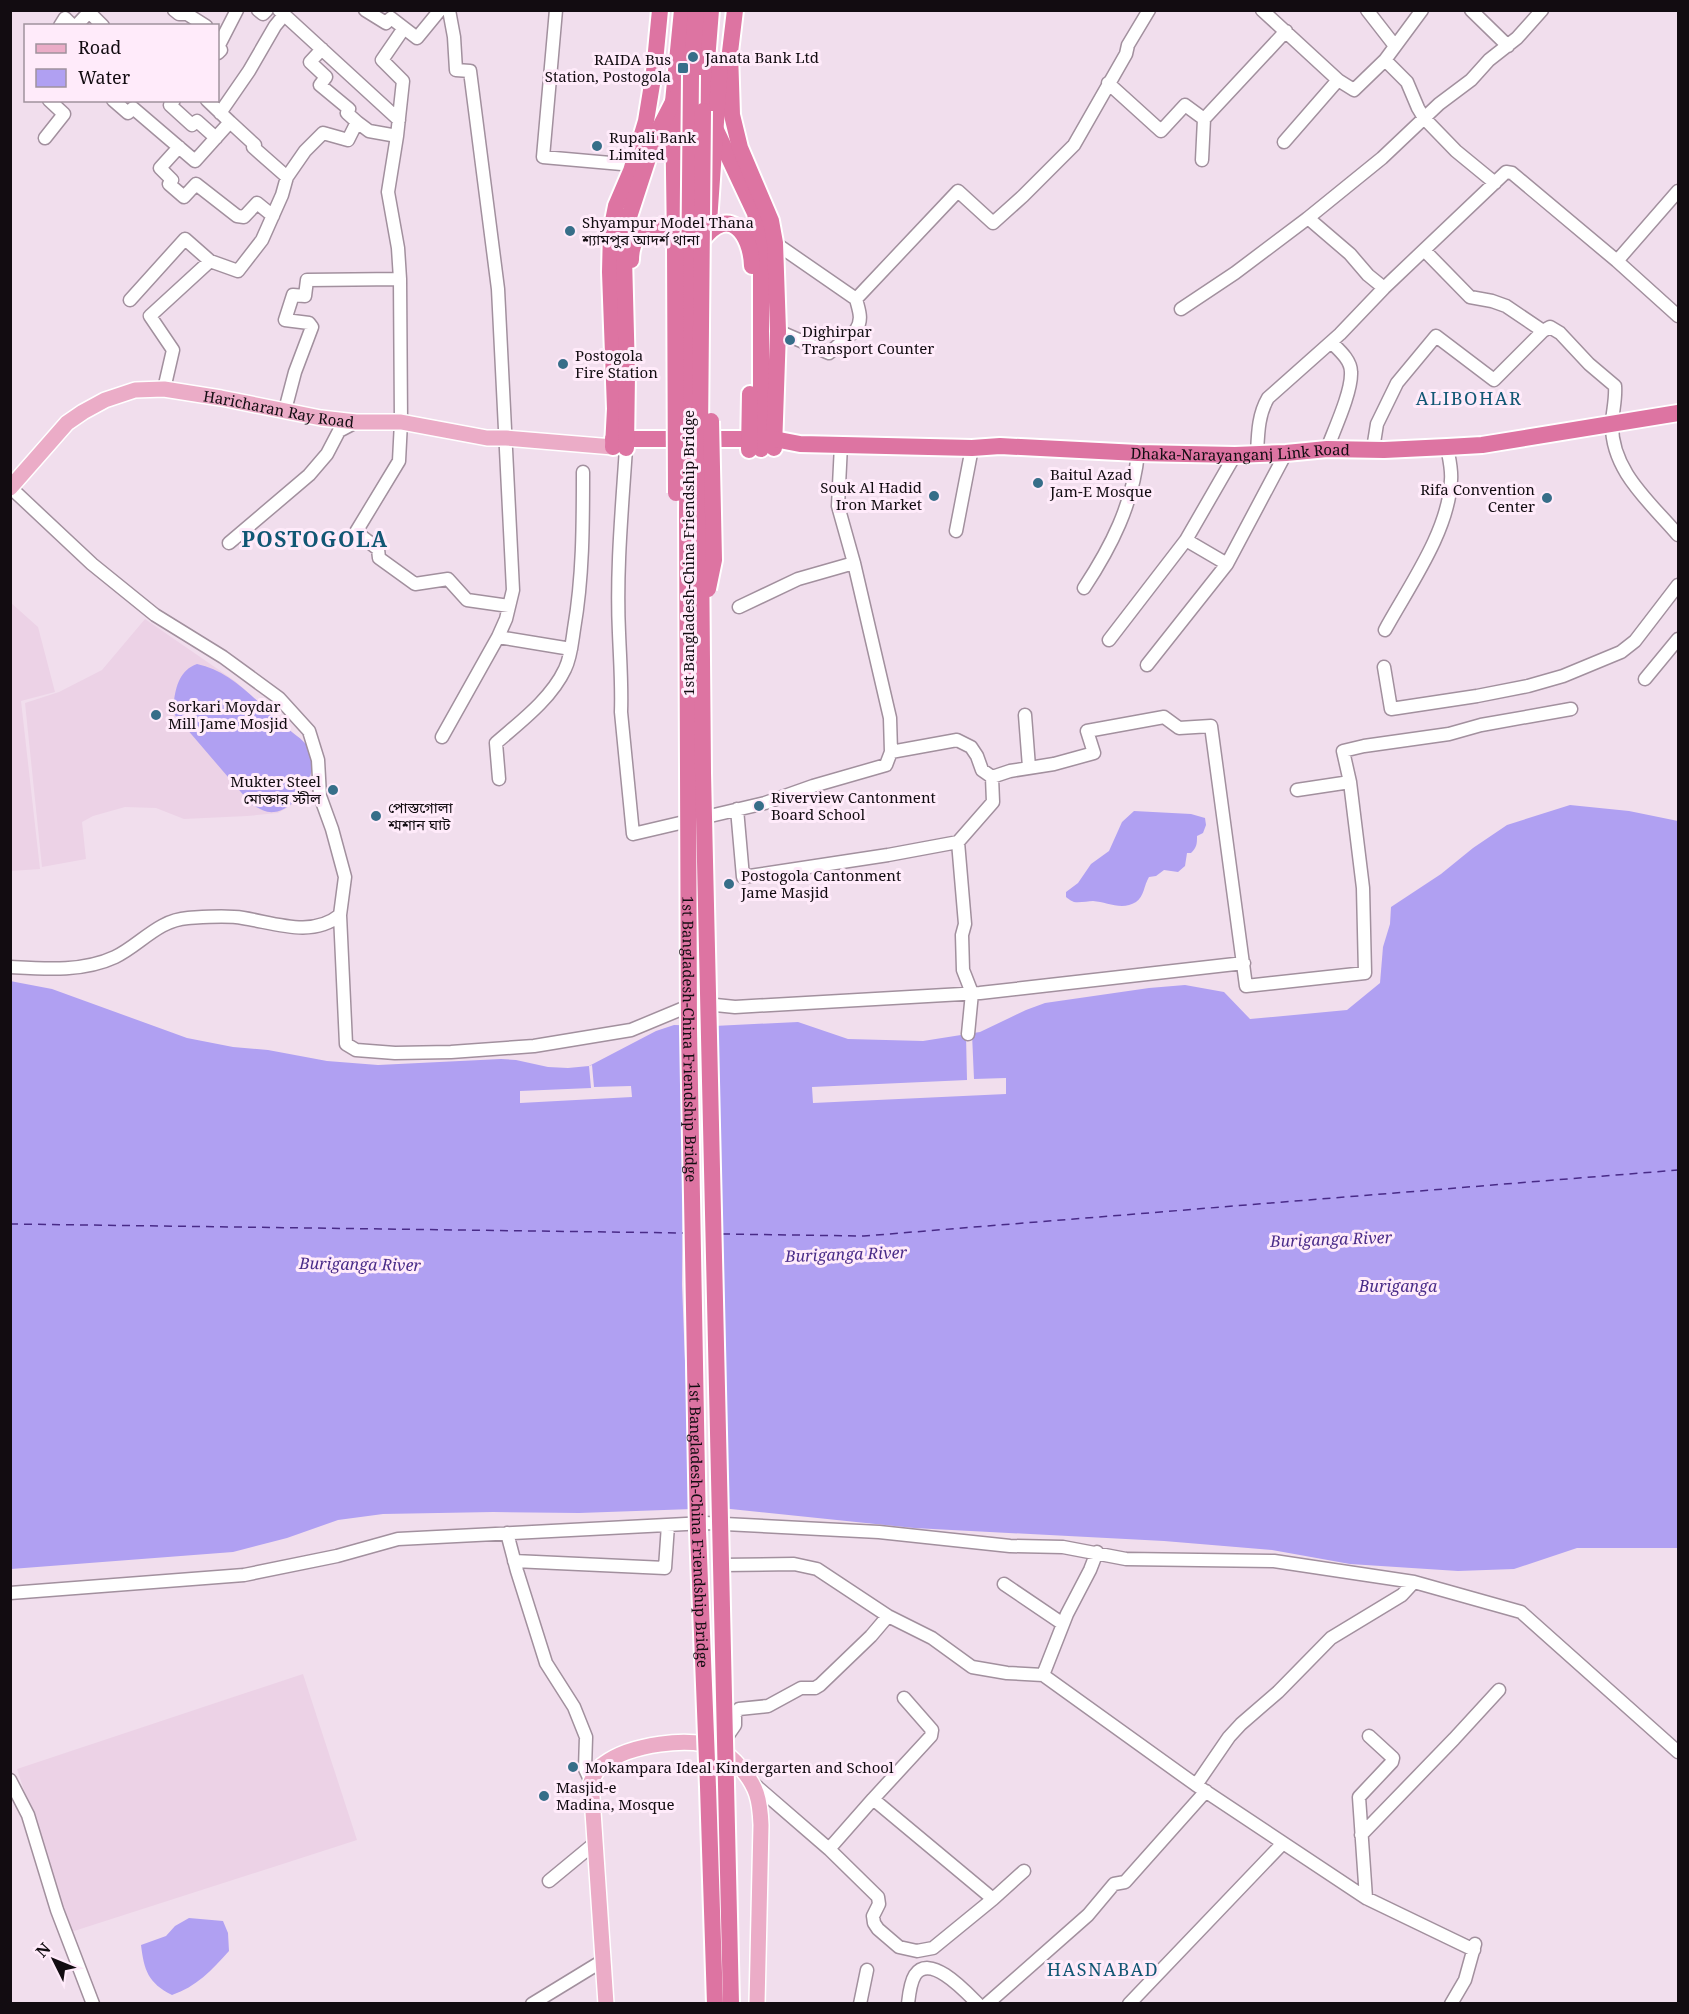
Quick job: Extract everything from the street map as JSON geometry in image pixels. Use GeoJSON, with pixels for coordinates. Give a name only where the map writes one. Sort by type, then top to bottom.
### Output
{"type":"FeatureCollection","features":[{"type":"Feature","properties":{"kind":"highway"},"geometry":{"type":"LineString","coordinates":[[625,443],[615,408],[610,272],[611,231],[616,206],[633,165],[646,121],[660,10]]}},
{"type":"Feature","properties":{"kind":"highway"},"geometry":{"type":"LineString","coordinates":[[682,10],[673,102],[693,239]]}},
{"type":"Feature","properties":{"kind":"highway","name":"1st Bangladesh-China Friendship Bridge"},"geometry":{"type":"LineString","coordinates":[[696,10],[691,75],[693,239],[700,435],[694,622],[688,1030],[698,1531],[715,2004]]}},
{"type":"Feature","properties":{"kind":"highway","name":"1st Bangladesh-China Friendship Bridge"},"geometry":{"type":"LineString","coordinates":[[693,239],[711,10]]}},
{"type":"Feature","properties":{"kind":"highway"},"geometry":{"type":"LineString","coordinates":[[694,622],[676,558],[693,239],[715,128],[725,10]]}},
{"type":"Feature","properties":{"kind":"highway"},"geometry":{"type":"LineString","coordinates":[[735,10],[730,52],[732,115],[740,148],[771,221],[775,243],[777,331],[761,445]]}},
{"type":"Feature","properties":{"kind":"highway"},"geometry":{"type":"LineString","coordinates":[[625,443],[627,374],[625,229],[655,137],[673,102],[691,75]]}},
{"type":"Feature","properties":{"kind":"highway"},"geometry":{"type":"LineString","coordinates":[[703,111],[715,128],[755,213],[759,234],[761,445]]}},
{"type":"Feature","properties":{"kind":"highway"},"geometry":{"type":"LineString","coordinates":[[693,239],[715,226],[724,224],[734,226],[746,235],[751,249],[761,445]]}},
{"type":"Feature","properties":{"kind":"highway"},"geometry":{"type":"LineString","coordinates":[[625,443],[631,252],[634,241],[638,235],[653,226],[693,239]]}},
{"type":"Feature","properties":{"kind":"highway","name":"Dhaka-Narayanganj Link Road"},"geometry":{"type":"LineString","coordinates":[[625,443],[1000,446],[1235,455],[1327,449],[1482,445],[1678,413]]}},
{"type":"Feature","properties":{"kind":"highway","name":"1st Bangladesh-China Friendship Bridge"},"geometry":{"type":"LineString","coordinates":[[694,622],[703,784],[731,2004]]}},
{"type":"Feature","properties":{"kind":"main road","name":"Haricharan Ray Road"},"geometry":{"type":"LineString","coordinates":[[11,488],[67,423],[83,411],[105,400],[135,390],[164,388],[321,418],[356,422],[402,422],[488,438],[584,445],[625,443]]}},
{"type":"Feature","properties":{"kind":"main road"},"geometry":{"type":"LineString","coordinates":[[606,2004],[591,1782],[597,1769],[603,1764],[642,1748],[667,1743],[714,1747],[736,1762],[755,1785],[761,1825],[757,2004]]}},
{"type":"Feature","properties":{"kind":"street"},"geometry":{"type":"LineString","coordinates":[[174,10],[179,14],[187,14],[203,24]]}},
{"type":"Feature","properties":{"kind":"street"},"geometry":{"type":"LineString","coordinates":[[222,33],[237,10]]}},
{"type":"Feature","properties":{"kind":"street"},"geometry":{"type":"LineString","coordinates":[[258,10],[263,14],[267,10]]}},
{"type":"Feature","properties":{"kind":"street"},"geometry":{"type":"LineString","coordinates":[[365,10],[386,23],[391,18],[417,38],[440,10]]}},
{"type":"Feature","properties":{"kind":"street"},"geometry":{"type":"LineString","coordinates":[[442,737],[498,638],[506,620],[513,590],[498,289],[470,71],[456,70],[454,37],[449,10]]}},
{"type":"Feature","properties":{"kind":"street"},"geometry":{"type":"LineString","coordinates":[[556,10],[543,157],[633,165]]}},
{"type":"Feature","properties":{"kind":"street"},"geometry":{"type":"LineString","coordinates":[[1262,10],[1338,80],[1354,90],[1385,60],[1422,10]]}},
{"type":"Feature","properties":{"kind":"street"},"geometry":{"type":"LineString","coordinates":[[1367,10],[1395,46]]}},
{"type":"Feature","properties":{"kind":"street"},"geometry":{"type":"LineString","coordinates":[[1471,10],[1508,46]]}},
{"type":"Feature","properties":{"kind":"street"},"geometry":{"type":"LineString","coordinates":[[1181,309],[1235,273],[1382,158],[1424,118],[1471,80],[1489,60],[1508,46],[1542,10]]}},
{"type":"Feature","properties":{"kind":"street"},"geometry":{"type":"LineString","coordinates":[[76,24],[89,11],[101,24]]}},
{"type":"Feature","properties":{"kind":"street"},"geometry":{"type":"LineString","coordinates":[[856,299],[958,190],[993,223],[1023,196],[1074,145],[1097,108],[1146,12]]}},
{"type":"Feature","properties":{"kind":"street"},"geometry":{"type":"LineString","coordinates":[[220,112],[249,70],[281,13],[399,120]]}},
{"type":"Feature","properties":{"kind":"street"},"geometry":{"type":"LineString","coordinates":[[61,24],[65,18],[72,24]]}},
{"type":"Feature","properties":{"kind":"street"},"geometry":{"type":"LineString","coordinates":[[404,28],[382,60],[403,81],[388,192],[398,248],[400,279],[402,422],[399,461],[356,532],[378,549],[379,558],[415,584],[448,579],[467,600],[509,606]]}},
{"type":"Feature","properties":{"kind":"street"},"geometry":{"type":"LineString","coordinates":[[1202,159],[1204,119],[1286,31]]}},
{"type":"Feature","properties":{"kind":"street"},"geometry":{"type":"LineString","coordinates":[[322,49],[310,62],[326,77],[320,85],[349,109],[346,113],[369,131],[397,136]]}},
{"type":"Feature","properties":{"kind":"street"},"geometry":{"type":"LineString","coordinates":[[1385,60],[1407,82],[1424,118],[1456,151],[1495,183]]}},
{"type":"Feature","properties":{"kind":"street"},"geometry":{"type":"LineString","coordinates":[[1284,142],[1338,80]]}},
{"type":"Feature","properties":{"kind":"street"},"geometry":{"type":"LineString","coordinates":[[1108,83],[1161,131],[1185,105],[1204,119]]}},
{"type":"Feature","properties":{"kind":"street"},"geometry":{"type":"LineString","coordinates":[[45,138],[64,114],[51,102]]}},
{"type":"Feature","properties":{"kind":"street"},"geometry":{"type":"LineString","coordinates":[[115,102],[128,113],[133,108],[195,161],[230,122]]}},
{"type":"Feature","properties":{"kind":"street"},"geometry":{"type":"LineString","coordinates":[[172,102],[170,105],[192,125],[197,121],[216,138]]}},
{"type":"Feature","properties":{"kind":"street"},"geometry":{"type":"LineString","coordinates":[[209,102],[255,145],[253,147],[287,177]]}},
{"type":"Feature","properties":{"kind":"street"},"geometry":{"type":"LineString","coordinates":[[130,300],[185,239],[210,261],[238,272],[262,240],[282,195],[287,177],[305,151],[323,133],[348,140],[357,122]]}},
{"type":"Feature","properties":{"kind":"street"},"geometry":{"type":"LineString","coordinates":[[179,147],[160,168],[172,180],[169,184],[184,197],[196,184],[237,216],[244,217],[257,203],[273,216]]}},
{"type":"Feature","properties":{"kind":"street"},"geometry":{"type":"LineString","coordinates":[[1257,454],[1262,408],[1268,398],[1331,342],[1384,288],[1506,172],[1512,173],[1617,261],[1678,316]]}},
{"type":"Feature","properties":{"kind":"street"},"geometry":{"type":"LineString","coordinates":[[1617,261],[1678,191]]}},
{"type":"Feature","properties":{"kind":"street"},"geometry":{"type":"LineString","coordinates":[[1308,218],[1350,254],[1368,275],[1384,288]]}},
{"type":"Feature","properties":{"kind":"street"},"geometry":{"type":"LineString","coordinates":[[775,243],[856,299],[861,319],[856,330],[829,353],[777,331]]}},
{"type":"Feature","properties":{"kind":"street"},"geometry":{"type":"LineString","coordinates":[[1425,251],[1470,297],[1506,306],[1543,331]]}},
{"type":"Feature","properties":{"kind":"street"},"geometry":{"type":"LineString","coordinates":[[164,388],[173,350],[150,316],[210,261]]}},
{"type":"Feature","properties":{"kind":"street"},"geometry":{"type":"LineString","coordinates":[[285,410],[295,372],[312,327],[309,323],[285,320],[293,295],[305,296],[307,280],[400,279]]}},
{"type":"Feature","properties":{"kind":"street"},"geometry":{"type":"LineString","coordinates":[[1373,449],[1377,424],[1397,383],[1436,336],[1494,380],[1543,331],[1550,327],[1560,333],[1589,364],[1615,386],[1616,400],[1612,423],[1616,454],[1628,477],[1678,535]]}},
{"type":"Feature","properties":{"kind":"street"},"geometry":{"type":"LineString","coordinates":[[1327,449],[1347,395],[1352,372],[1345,357],[1331,342]]}},
{"type":"Feature","properties":{"kind":"street"},"geometry":{"type":"LineString","coordinates":[[229,543],[309,475],[327,454],[339,431],[356,422]]}},
{"type":"Feature","properties":{"kind":"street"},"geometry":{"type":"LineString","coordinates":[[625,443],[620,532],[619,633],[621,712],[633,834],[765,803],[813,786],[886,765],[891,752],[890,718],[854,563],[838,506],[841,444]]}},
{"type":"Feature","properties":{"kind":"street"},"geometry":{"type":"LineString","coordinates":[[956,531],[972,447]]}},
{"type":"Feature","properties":{"kind":"street"},"geometry":{"type":"LineString","coordinates":[[1385,630],[1432,545],[1442,521],[1452,478],[1447,447]]}},
{"type":"Feature","properties":{"kind":"street"},"geometry":{"type":"LineString","coordinates":[[1084,588],[1103,560],[1123,518],[1136,476],[1138,453]]}},
{"type":"Feature","properties":{"kind":"street"},"geometry":{"type":"LineString","coordinates":[[1147,665],[1227,564],[1286,453]]}},
{"type":"Feature","properties":{"kind":"street"},"geometry":{"type":"LineString","coordinates":[[1108,640],[1186,540],[1235,455]]}},
{"type":"Feature","properties":{"kind":"street"},"geometry":{"type":"LineString","coordinates":[[499,779],[496,743],[533,711],[550,691],[565,670],[571,650],[578,606],[582,555],[583,472]]}},
{"type":"Feature","properties":{"kind":"street"},"geometry":{"type":"LineString","coordinates":[[11,488],[93,564],[155,615],[223,657],[279,698],[309,731],[318,760],[320,796],[345,877],[340,915],[346,1044],[356,1050],[395,1053],[534,1046],[631,1030],[696,1003],[735,1007],[972,993],[1244,963]]}},
{"type":"Feature","properties":{"kind":"street"},"geometry":{"type":"LineString","coordinates":[[1186,540],[1227,564]]}},
{"type":"Feature","properties":{"kind":"street"},"geometry":{"type":"LineString","coordinates":[[739,608],[798,579],[854,563]]}},
{"type":"Feature","properties":{"kind":"street"},"geometry":{"type":"LineString","coordinates":[[1384,667],[1390,709],[1477,696],[1563,676],[1621,652],[1635,641],[1678,585]]}},
{"type":"Feature","properties":{"kind":"street"},"geometry":{"type":"LineString","coordinates":[[498,638],[571,650]]}},
{"type":"Feature","properties":{"kind":"street"},"geometry":{"type":"LineString","coordinates":[[1645,679],[1673,651],[1678,639]]}},
{"type":"Feature","properties":{"kind":"street"},"geometry":{"type":"LineString","coordinates":[[992,777],[1094,753],[1087,731],[1164,717],[1179,728],[1211,726],[1246,986],[1365,973],[1364,888],[1350,782],[1343,751],[1449,734],[1481,725],[1572,709]]}},
{"type":"Feature","properties":{"kind":"street"},"geometry":{"type":"LineString","coordinates":[[1025,715],[1029,767]]}},
{"type":"Feature","properties":{"kind":"street"},"geometry":{"type":"LineString","coordinates":[[891,752],[957,740],[971,747],[982,770],[992,777]]}},
{"type":"Feature","properties":{"kind":"street"},"geometry":{"type":"LineString","coordinates":[[737,809],[744,877],[958,842],[993,802],[992,777]]}},
{"type":"Feature","properties":{"kind":"street"},"geometry":{"type":"LineString","coordinates":[[1297,790],[1350,782]]}},
{"type":"Feature","properties":{"kind":"street"},"geometry":{"type":"LineString","coordinates":[[958,842],[965,924],[962,935],[963,970],[972,993],[968,1035]]}},
{"type":"Feature","properties":{"kind":"street"},"geometry":{"type":"LineString","coordinates":[[10,967],[78,968],[115,957],[154,929],[185,918],[241,917],[270,924],[304,928],[331,922],[340,915]]}},
{"type":"Feature","properties":{"kind":"street"},"geometry":{"type":"LineString","coordinates":[[705,1523],[714,1747]]}},
{"type":"Feature","properties":{"kind":"street"},"geometry":{"type":"LineString","coordinates":[[10,1593],[244,1575],[337,1556],[398,1539],[705,1523],[879,1532],[1010,1546],[1063,1547],[1126,1559],[1274,1561],[1414,1581],[1521,1612],[1678,1752]]}},
{"type":"Feature","properties":{"kind":"street"},"geometry":{"type":"LineString","coordinates":[[514,1561],[665,1568],[668,1525]]}},
{"type":"Feature","properties":{"kind":"street"},"geometry":{"type":"LineString","coordinates":[[507,1533],[546,1663],[574,1707],[586,1737],[585,1769],[591,1782]]}},
{"type":"Feature","properties":{"kind":"street"},"geometry":{"type":"LineString","coordinates":[[1044,1675],[1063,1624],[1097,1552]]}},
{"type":"Feature","properties":{"kind":"street"},"geometry":{"type":"LineString","coordinates":[[721,1565],[794,1564],[817,1569],[888,1616],[932,1638],[972,1667],[1007,1673],[1044,1675],[1201,1788],[1366,1899],[1474,1946],[1465,1980],[1451,2004]]}},
{"type":"Feature","properties":{"kind":"street"},"geometry":{"type":"LineString","coordinates":[[987,2004],[1088,1915],[1114,1884],[1125,1882],[1201,1788],[1215,1755],[1241,1724],[1278,1692],[1331,1638],[1402,1595],[1414,1581]]}},
{"type":"Feature","properties":{"kind":"street"},"geometry":{"type":"LineString","coordinates":[[1004,1584],[1063,1624]]}},
{"type":"Feature","properties":{"kind":"street"},"geometry":{"type":"LineString","coordinates":[[714,1747],[732,1731],[735,1725],[735,1714],[739,1709],[768,1706],[801,1688],[815,1688],[820,1685],[872,1635],[888,1616]]}},
{"type":"Feature","properties":{"kind":"street"},"geometry":{"type":"LineString","coordinates":[[1361,1835],[1454,1740],[1499,1690]]}},
{"type":"Feature","properties":{"kind":"street"},"geometry":{"type":"LineString","coordinates":[[829,1849],[931,1736],[932,1730],[927,1722],[904,1698]]}},
{"type":"Feature","properties":{"kind":"street"},"geometry":{"type":"LineString","coordinates":[[1366,1899],[1359,1797],[1392,1762],[1393,1758],[1369,1736]]}},
{"type":"Feature","properties":{"kind":"street"},"geometry":{"type":"LineString","coordinates":[[10,1780],[28,1815],[57,1910],[93,2004]]}},
{"type":"Feature","properties":{"kind":"street"},"geometry":{"type":"LineString","coordinates":[[755,1785],[829,1849],[878,1897],[879,1904],[873,1916],[874,1923],[900,1947],[917,1951],[933,1948],[1024,1871]]}},
{"type":"Feature","properties":{"kind":"street"},"geometry":{"type":"LineString","coordinates":[[873,1799],[993,1899]]}},
{"type":"Feature","properties":{"kind":"street"},"geometry":{"type":"LineString","coordinates":[[549,1881],[595,1843]]}},
{"type":"Feature","properties":{"kind":"street"},"geometry":{"type":"LineString","coordinates":[[1129,2004],[1283,1843]]}},
{"type":"Feature","properties":{"kind":"street"},"geometry":{"type":"LineString","coordinates":[[532,2004],[604,1960]]}},
{"type":"Feature","properties":{"kind":"street"},"geometry":{"type":"LineString","coordinates":[[908,2004],[915,1974],[929,1968],[950,1977],[978,2004]]}},
{"type":"Feature","properties":{"kind":"street"},"geometry":{"type":"LineString","coordinates":[[860,2004],[867,1970]]}},
{"type":"Feature","properties":{"kind":"shaded area"},"geometry":{"type":"Polygon","coordinates":[[[10,602],[38,627],[55,692],[21,701],[40,869],[11,871],[10,602]]]}},
{"type":"Feature","properties":{"kind":"shaded area"},"geometry":{"type":"Polygon","coordinates":[[[145,619],[235,681],[308,746],[314,768],[308,789],[295,803],[278,813],[184,819],[156,808],[125,807],[93,816],[82,822],[86,859],[42,867],[25,703],[59,692],[102,670],[145,619]]]}},
{"type":"Feature","properties":{"kind":"shaded area"},"geometry":{"type":"Polygon","coordinates":[[[303,1674],[357,1840],[71,1932],[17,1769],[303,1674]]]}},
{"type":"Feature","properties":{"kind":"water"},"geometry":{"type":"Polygon","coordinates":[[[197,664],[222,673],[233,681],[308,747],[312,756],[310,777],[306,787],[292,804],[274,812],[268,812],[252,805],[174,714],[179,708],[174,701],[180,679],[187,670],[197,664]]]}},
{"type":"Feature","properties":{"kind":"water","name":"Buriganga"},"geometry":{"type":"Polygon","coordinates":[[[1570,805],[1629,811],[1678,821],[1678,1548],[1577,1548],[1514,1569],[1458,1571],[1350,1564],[1272,1550],[1164,1541],[914,1528],[721,1508],[579,1513],[383,1514],[338,1520],[287,1538],[233,1552],[11,1569],[10,981],[52,989],[187,1038],[327,1061],[378,1065],[501,1059],[548,1067],[589,1066],[656,1031],[674,1025],[714,1026],[798,1022],[848,1039],[923,1041],[980,1032],[1045,1003],[1185,985],[1224,992],[1250,1019],[1347,1010],[1380,983],[1383,947],[1390,924],[1391,907],[1441,874],[1473,848],[1507,825],[1570,805]]]}},
{"type":"Feature","properties":{"kind":"water"},"geometry":{"type":"Polygon","coordinates":[[[1134,811],[1191,814],[1205,818],[1206,825],[1203,833],[1197,836],[1193,851],[1187,853],[1185,866],[1178,872],[1164,870],[1156,876],[1149,877],[1141,897],[1131,905],[1120,906],[1093,901],[1074,902],[1067,898],[1066,892],[1078,883],[1091,864],[1109,851],[1122,822],[1134,811]]]}},
{"type":"Feature","properties":{"kind":"water"},"geometry":{"type":"Polygon","coordinates":[[[189,1918],[223,1921],[228,1933],[229,1951],[196,1983],[172,1995],[152,1980],[146,1969],[141,1945],[166,1936],[175,1926],[189,1918]]]}},
{"type":"Feature","properties":{"kind":"pier"},"geometry":{"type":"Polygon","coordinates":[[[684,1022],[709,1022],[716,1512],[691,1512],[682,1285],[684,1022]]]}},
{"type":"Feature","properties":{"kind":"pier"},"geometry":{"type":"Polygon","coordinates":[[[972,1034],[974,1079],[1006,1078],[1006,1094],[813,1103],[812,1087],[967,1080],[966,1035],[972,1034]]]}},
{"type":"Feature","properties":{"kind":"pier"},"geometry":{"type":"Polygon","coordinates":[[[592,1065],[594,1087],[631,1086],[632,1097],[520,1103],[520,1091],[591,1088],[589,1066],[592,1065]]]}},
{"type":"Feature","properties":{"kind":"ferry route"},"geometry":{"type":"LineString","coordinates":[[722,1234],[864,1236],[1678,1170]]}},
{"type":"Feature","properties":{"kind":"ferry route"},"geometry":{"type":"LineString","coordinates":[[10,1224],[684,1233]]}},
{"type":"Feature","properties":{"kind":"place","name":"Janata Bank Ltd"},"geometry":{"type":"Point","coordinates":[693,57]}},
{"type":"Feature","properties":{"kind":"place","name":"RAIDA Bus Station, Postogola"},"geometry":{"type":"Point","coordinates":[683,68]}},
{"type":"Feature","properties":{"kind":"place","name":"Rupali Bank Limited"},"geometry":{"type":"Point","coordinates":[597,146]}},
{"type":"Feature","properties":{"kind":"place","name":"Shyampur Model Thana শ্যামপুর আদর্শ থানা"},"geometry":{"type":"Point","coordinates":[570,231]}},
{"type":"Feature","properties":{"kind":"place","name":"Dighirpar Transport Counter"},"geometry":{"type":"Point","coordinates":[790,340]}},
{"type":"Feature","properties":{"kind":"place","name":"Postogola Fire Station"},"geometry":{"type":"Point","coordinates":[563,364]}},
{"type":"Feature","properties":{"kind":"place","name":"Baitul Azad Jam-E Mosque"},"geometry":{"type":"Point","coordinates":[1038,483]}},
{"type":"Feature","properties":{"kind":"place","name":"Souk Al Hadid Iron Market"},"geometry":{"type":"Point","coordinates":[934,496]}},
{"type":"Feature","properties":{"kind":"place","name":"Rifa Convention Center"},"geometry":{"type":"Point","coordinates":[1547,498]}},
{"type":"Feature","properties":{"kind":"place","name":"Sorkari Moydar Mill Jame Mosjid"},"geometry":{"type":"Point","coordinates":[156,715]}},
{"type":"Feature","properties":{"kind":"place","name":"Mukter Steel মোক্তার স্টীল"},"geometry":{"type":"Point","coordinates":[333,790]}},
{"type":"Feature","properties":{"kind":"place","name":"Riverview Cantonment Board School"},"geometry":{"type":"Point","coordinates":[759,806]}},
{"type":"Feature","properties":{"kind":"place","name":"পোস্তগোলা শ্মশান ঘাট"},"geometry":{"type":"Point","coordinates":[376,816]}},
{"type":"Feature","properties":{"kind":"place","name":"Postogola Cantonment Jame Masjid"},"geometry":{"type":"Point","coordinates":[729,884]}},
{"type":"Feature","properties":{"kind":"place","name":"Mokampara Ideal Kindergarten and School"},"geometry":{"type":"Point","coordinates":[573,1767]}},
{"type":"Feature","properties":{"kind":"place","name":"Masjid-e Madina, Mosque"},"geometry":{"type":"Point","coordinates":[544,1796]}},
{"type":"Feature","properties":{"kind":"district","name":"ALIBOHAR"},"geometry":{"type":"Point","coordinates":[1469,398]}},
{"type":"Feature","properties":{"kind":"district","name":"POSTOGOLA"},"geometry":{"type":"Point","coordinates":[315,539]}},
{"type":"Feature","properties":{"kind":"district","name":"HASNABAD"},"geometry":{"type":"Point","coordinates":[1103,1969]}},
{"type":"Feature","properties":{"kind":"water label","name":"Buriganga River"},"geometry":{"type":"Point","coordinates":[1331,1239]}},
{"type":"Feature","properties":{"kind":"water label","name":"Buriganga River"},"geometry":{"type":"Point","coordinates":[846,1254]}},
{"type":"Feature","properties":{"kind":"water label","name":"Buriganga River"},"geometry":{"type":"Point","coordinates":[360,1264]}}]}
